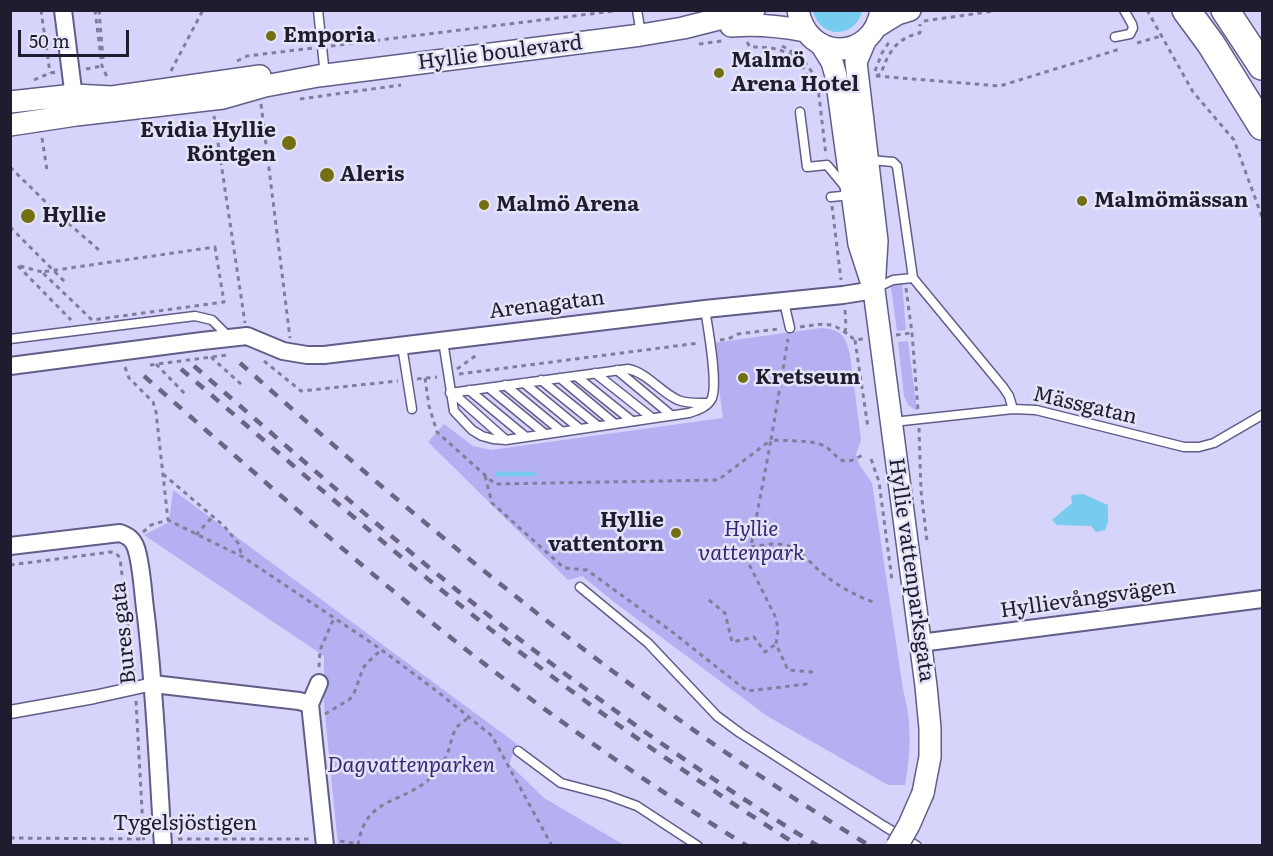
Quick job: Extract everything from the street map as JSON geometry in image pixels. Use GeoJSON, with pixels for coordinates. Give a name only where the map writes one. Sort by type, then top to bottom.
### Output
{"type":"FeatureCollection","features":[{"type":"Feature","properties":{"kind":"main road"},"geometry":{"type":"LineString","coordinates":[[1185,10],[1211,44],[1263,126]]}},
{"type":"Feature","properties":{"kind":"main road"},"geometry":{"type":"LineString","coordinates":[[1225,10],[1263,66]]}},
{"type":"Feature","properties":{"kind":"main road"},"geometry":{"type":"LineString","coordinates":[[1242,10],[1263,42]]}},
{"type":"Feature","properties":{"kind":"street"},"geometry":{"type":"LineString","coordinates":[[63,10],[75,105]]}},
{"type":"Feature","properties":{"kind":"street","name":"Hyllie boulevard"},"geometry":{"type":"LineString","coordinates":[[10,125],[75,105],[112,97],[281,74],[322,75],[641,35],[682,28],[754,10]]}},
{"type":"Feature","properties":{"kind":"street"},"geometry":{"type":"LineString","coordinates":[[798,10],[800,21],[812,40],[832,49],[855,47],[897,14],[911,17]]}},
{"type":"Feature","properties":{"kind":"street","name":"Hyllie boulevard"},"geometry":{"type":"LineString","coordinates":[[682,28],[752,24],[805,31]]}},
{"type":"Feature","properties":{"kind":"street","name":"Hyllie vattenparksgata"},"geometry":{"type":"LineString","coordinates":[[879,28],[856,62],[877,241],[874,290],[879,337],[930,728],[930,757],[923,793],[897,846]]}},
{"type":"Feature","properties":{"kind":"street","name":"Hyllie vattenparksgata"},"geometry":{"type":"LineString","coordinates":[[822,46],[832,62],[836,76],[859,244],[874,290]]}},
{"type":"Feature","properties":{"kind":"street","name":"Hyllie boulevard"},"geometry":{"type":"LineString","coordinates":[[10,102],[75,105]]}},
{"type":"Feature","properties":{"kind":"street","name":"Arenagatan"},"geometry":{"type":"LineString","coordinates":[[10,366],[247,336],[283,351],[324,355],[874,290]]}},
{"type":"Feature","properties":{"kind":"street"},"geometry":{"type":"LineString","coordinates":[[10,546],[120,533],[133,541]]}},
{"type":"Feature","properties":{"kind":"street","name":"Bures gata"},"geometry":{"type":"LineString","coordinates":[[133,541],[137,549],[140,570],[153,684],[163,842]]}},
{"type":"Feature","properties":{"kind":"street","name":"Hyllievångsvägen"},"geometry":{"type":"LineString","coordinates":[[920,643],[1263,599]]}},
{"type":"Feature","properties":{"kind":"street"},"geometry":{"type":"LineString","coordinates":[[319,682],[310,704],[325,842]]}},
{"type":"Feature","properties":{"kind":"street"},"geometry":{"type":"LineString","coordinates":[[10,712],[153,684],[310,704]]}},
{"type":"Feature","properties":{"kind":"lane"},"geometry":{"type":"LineString","coordinates":[[318,10],[322,75]]}},
{"type":"Feature","properties":{"kind":"lane"},"geometry":{"type":"LineString","coordinates":[[637,10],[641,35]]}},
{"type":"Feature","properties":{"kind":"lane"},"geometry":{"type":"LineString","coordinates":[[1115,37],[1130,34],[1133,28],[1124,10]]}},
{"type":"Feature","properties":{"kind":"lane"},"geometry":{"type":"LineString","coordinates":[[800,112],[807,167],[827,165],[852,195]]}},
{"type":"Feature","properties":{"kind":"lane"},"geometry":{"type":"LineString","coordinates":[[867,160],[893,162],[897,166],[913,278],[1003,387],[1013,409]]}},
{"type":"Feature","properties":{"kind":"lane"},"geometry":{"type":"LineString","coordinates":[[831,197],[852,195]]}},
{"type":"Feature","properties":{"kind":"lane"},"geometry":{"type":"LineString","coordinates":[[874,290],[893,280],[913,278]]}},
{"type":"Feature","properties":{"kind":"lane"},"geometry":{"type":"LineString","coordinates":[[784,302],[790,328]]}},
{"type":"Feature","properties":{"kind":"lane"},"geometry":{"type":"LineString","coordinates":[[443,340],[454,411],[472,430],[482,436],[506,440],[689,413],[702,408],[711,399],[714,384],[705,309]]}},
{"type":"Feature","properties":{"kind":"lane"},"geometry":{"type":"LineString","coordinates":[[10,339],[195,316],[212,320],[229,337]]}},
{"type":"Feature","properties":{"kind":"lane"},"geometry":{"type":"LineString","coordinates":[[402,346],[412,409]]}},
{"type":"Feature","properties":{"kind":"lane"},"geometry":{"type":"LineString","coordinates":[[452,393],[628,369],[642,374],[678,400],[692,404],[708,402]]}},
{"type":"Feature","properties":{"kind":"lane"},"geometry":{"type":"LineString","coordinates":[[618,370],[671,415]]}},
{"type":"Feature","properties":{"kind":"lane"},"geometry":{"type":"LineString","coordinates":[[595,373],[652,418]]}},
{"type":"Feature","properties":{"kind":"lane"},"geometry":{"type":"LineString","coordinates":[[576,375],[632,421]]}},
{"type":"Feature","properties":{"kind":"lane"},"geometry":{"type":"LineString","coordinates":[[560,378],[615,424]]}},
{"type":"Feature","properties":{"kind":"lane"},"geometry":{"type":"LineString","coordinates":[[541,380],[598,426]]}},
{"type":"Feature","properties":{"kind":"lane"},"geometry":{"type":"LineString","coordinates":[[524,383],[580,429]]}},
{"type":"Feature","properties":{"kind":"lane"},"geometry":{"type":"LineString","coordinates":[[506,385],[561,431]]}},
{"type":"Feature","properties":{"kind":"lane"},"geometry":{"type":"LineString","coordinates":[[489,388],[545,434]]}},
{"type":"Feature","properties":{"kind":"lane"},"geometry":{"type":"LineString","coordinates":[[468,390],[526,436]]}},
{"type":"Feature","properties":{"kind":"lane"},"geometry":{"type":"LineString","coordinates":[[452,393],[506,440]]}},
{"type":"Feature","properties":{"kind":"lane","name":"Mässgatan"},"geometry":{"type":"LineString","coordinates":[[891,422],[1013,409],[1036,410],[1184,447],[1199,447],[1214,443],[1263,415]]}},
{"type":"Feature","properties":{"kind":"lane"},"geometry":{"type":"LineString","coordinates":[[580,587],[648,643],[717,716],[917,846]]}},
{"type":"Feature","properties":{"kind":"lane"},"geometry":{"type":"LineString","coordinates":[[518,751],[561,783],[607,795],[637,806],[698,846]]}},
{"type":"Feature","properties":{"kind":"path"},"geometry":{"type":"LineString","coordinates":[[27,81],[50,73],[41,10]]}},
{"type":"Feature","properties":{"kind":"path"},"geometry":{"type":"LineString","coordinates":[[97,10],[102,66]]}},
{"type":"Feature","properties":{"kind":"path"},"geometry":{"type":"LineString","coordinates":[[97,10],[105,73]]}},
{"type":"Feature","properties":{"kind":"path"},"geometry":{"type":"LineString","coordinates":[[170,73],[203,10]]}},
{"type":"Feature","properties":{"kind":"path"},"geometry":{"type":"LineString","coordinates":[[236,61],[247,56],[622,10]]}},
{"type":"Feature","properties":{"kind":"path"},"geometry":{"type":"LineString","coordinates":[[911,17],[1001,10]]}},
{"type":"Feature","properties":{"kind":"path"},"geometry":{"type":"LineString","coordinates":[[1147,10],[1193,92],[1234,140],[1263,217]]}},
{"type":"Feature","properties":{"kind":"path"},"geometry":{"type":"LineString","coordinates":[[875,70],[882,53],[879,28]]}},
{"type":"Feature","properties":{"kind":"path"},"geometry":{"type":"LineString","coordinates":[[876,76],[999,86],[1161,36]]}},
{"type":"Feature","properties":{"kind":"path"},"geometry":{"type":"LineString","coordinates":[[780,45],[804,61],[817,79]]}},
{"type":"Feature","properties":{"kind":"path"},"geometry":{"type":"LineString","coordinates":[[261,104],[292,353]]}},
{"type":"Feature","properties":{"kind":"path"},"geometry":{"type":"LineString","coordinates":[[213,111],[247,336]]}},
{"type":"Feature","properties":{"kind":"path"},"geometry":{"type":"LineString","coordinates":[[41,132],[48,171]]}},
{"type":"Feature","properties":{"kind":"path"},"geometry":{"type":"LineString","coordinates":[[10,167],[99,250]]}},
{"type":"Feature","properties":{"kind":"path"},"geometry":{"type":"LineString","coordinates":[[10,227],[66,283]]}},
{"type":"Feature","properties":{"kind":"path"},"geometry":{"type":"LineString","coordinates":[[42,272],[92,320],[224,302],[215,247],[42,272],[18,266],[71,320],[73,331]]}},
{"type":"Feature","properties":{"kind":"path"},"geometry":{"type":"LineString","coordinates":[[262,359],[301,392],[710,342],[728,339],[738,334],[830,324],[855,340],[912,333],[919,420],[921,490],[927,548]]}},
{"type":"Feature","properties":{"kind":"path"},"geometry":{"type":"LineString","coordinates":[[790,328],[748,562],[776,618],[777,644],[788,670],[813,672]]}},
{"type":"Feature","properties":{"kind":"path"},"geometry":{"type":"LineString","coordinates":[[855,340],[867,428]]}},
{"type":"Feature","properties":{"kind":"path"},"geometry":{"type":"LineString","coordinates":[[448,375],[478,354]]}},
{"type":"Feature","properties":{"kind":"path"},"geometry":{"type":"LineString","coordinates":[[146,365],[230,355]]}},
{"type":"Feature","properties":{"kind":"path"},"geometry":{"type":"LineString","coordinates":[[211,357],[242,385]]}},
{"type":"Feature","properties":{"kind":"path"},"geometry":{"type":"LineString","coordinates":[[156,364],[187,396]]}},
{"type":"Feature","properties":{"kind":"path"},"geometry":{"type":"LineString","coordinates":[[135,366],[125,367],[129,378],[153,402],[156,412],[168,520]]}},
{"type":"Feature","properties":{"kind":"path"},"geometry":{"type":"LineString","coordinates":[[425,378],[429,406],[437,432],[495,484],[718,480],[771,440],[822,444],[836,457],[846,461],[865,453]]}},
{"type":"Feature","properties":{"kind":"path"},"geometry":{"type":"LineString","coordinates":[[871,459],[879,482],[892,580]]}},
{"type":"Feature","properties":{"kind":"path"},"geometry":{"type":"LineString","coordinates":[[163,474],[224,526],[238,543],[243,557]]}},
{"type":"Feature","properties":{"kind":"path"},"geometry":{"type":"LineString","coordinates":[[484,475],[492,503],[564,568],[587,570],[671,631],[747,691],[808,684]]}},
{"type":"Feature","properties":{"kind":"path"},"geometry":{"type":"LineString","coordinates":[[196,535],[213,516]]}},
{"type":"Feature","properties":{"kind":"path"},"geometry":{"type":"LineString","coordinates":[[133,541],[150,525],[168,520],[243,557],[381,650],[492,736],[552,846]]}},
{"type":"Feature","properties":{"kind":"path"},"geometry":{"type":"LineString","coordinates":[[751,547],[775,544],[790,547],[802,554],[832,581],[876,603]]}},
{"type":"Feature","properties":{"kind":"path"},"geometry":{"type":"LineString","coordinates":[[10,565],[111,552],[116,553],[120,558],[135,688],[144,846]]}},
{"type":"Feature","properties":{"kind":"path"},"geometry":{"type":"LineString","coordinates":[[708,600],[724,614],[732,642],[754,637],[765,652],[777,644]]}},
{"type":"Feature","properties":{"kind":"path"},"geometry":{"type":"LineString","coordinates":[[319,682],[320,650],[334,618]]}},
{"type":"Feature","properties":{"kind":"path"},"geometry":{"type":"LineString","coordinates":[[312,722],[350,699],[363,668],[381,650]]}},
{"type":"Feature","properties":{"kind":"path"},"geometry":{"type":"LineString","coordinates":[[358,844],[363,827],[380,805],[425,782],[438,770],[447,755],[453,733],[469,717]]}},
{"type":"Feature","properties":{"kind":"path","name":"Tygelsjöstigen"},"geometry":{"type":"LineString","coordinates":[[10,838],[358,844]]}},
{"type":"Feature","properties":{"kind":"green space"},"geometry":{"type":"Polygon","coordinates":[[[902,282],[906,330],[897,331],[891,288],[894,283],[902,282]]]}},
{"type":"Feature","properties":{"kind":"green space","name":"Hyllie vattenpark"},"geometry":{"type":"Polygon","coordinates":[[[821,328],[833,330],[842,335],[850,355],[861,440],[856,454],[859,464],[872,483],[908,714],[909,749],[905,785],[888,785],[767,716],[582,576],[568,580],[428,442],[444,424],[473,446],[491,450],[723,418],[713,343],[821,328]]]}},
{"type":"Feature","properties":{"kind":"green space"},"geometry":{"type":"Polygon","coordinates":[[[908,341],[917,411],[908,405],[904,396],[898,342],[908,341]]]}},
{"type":"Feature","properties":{"kind":"green space","name":"Dagvattenparken"},"geometry":{"type":"Polygon","coordinates":[[[173,490],[517,744],[509,764],[544,798],[624,845],[338,845],[324,705],[324,656],[144,535],[169,522],[173,490]]]}},
{"type":"Feature","properties":{"kind":"water"},"geometry":{"type":"Polygon","coordinates":[[[813,10],[862,11],[852,27],[837,32],[823,27],[813,10]]]}},
{"type":"Feature","properties":{"kind":"water"},"geometry":{"type":"Polygon","coordinates":[[[1083,494],[1108,505],[1108,522],[1105,530],[1096,532],[1091,526],[1057,525],[1052,520],[1072,503],[1071,496],[1083,494]]]}},
{"type":"Feature","properties":{"kind":"waterway"},"geometry":{"type":"LineString","coordinates":[[497,474],[534,474]]}},
{"type":"Feature","properties":{"kind":"railway"},"geometry":{"type":"LineString","coordinates":[[240,363],[390,493],[544,619],[704,737],[786,793],[870,846]]}},
{"type":"Feature","properties":{"kind":"railway"},"geometry":{"type":"LineString","coordinates":[[194,366],[327,482],[506,629],[681,757],[818,846]]}},
{"type":"Feature","properties":{"kind":"railway"},"geometry":{"type":"LineString","coordinates":[[181,369],[317,486],[496,634],[623,728],[799,846]]}},
{"type":"Feature","properties":{"kind":"railway"},"geometry":{"type":"LineString","coordinates":[[144,376],[403,599],[486,665],[614,759],[747,846]]}},
{"type":"Feature","properties":{"kind":"place","name":"Emporia"},"geometry":{"type":"Point","coordinates":[271,36]}},
{"type":"Feature","properties":{"kind":"place","name":"Malmö Arena Hotel"},"geometry":{"type":"Point","coordinates":[719,73]}},
{"type":"Feature","properties":{"kind":"place","name":"Evidia Hyllie Röntgen"},"geometry":{"type":"Point","coordinates":[289,143]}},
{"type":"Feature","properties":{"kind":"place","name":"Aleris"},"geometry":{"type":"Point","coordinates":[327,175]}},
{"type":"Feature","properties":{"kind":"place","name":"Malmömässan"},"geometry":{"type":"Point","coordinates":[1082,201]}},
{"type":"Feature","properties":{"kind":"place","name":"Malmö Arena"},"geometry":{"type":"Point","coordinates":[484,205]}},
{"type":"Feature","properties":{"kind":"place","name":"Hyllie"},"geometry":{"type":"Point","coordinates":[28,216]}},
{"type":"Feature","properties":{"kind":"place","name":"Kretseum"},"geometry":{"type":"Point","coordinates":[743,378]}},
{"type":"Feature","properties":{"kind":"place","name":"Hyllie vattentorn"},"geometry":{"type":"Point","coordinates":[676,533]}}]}
